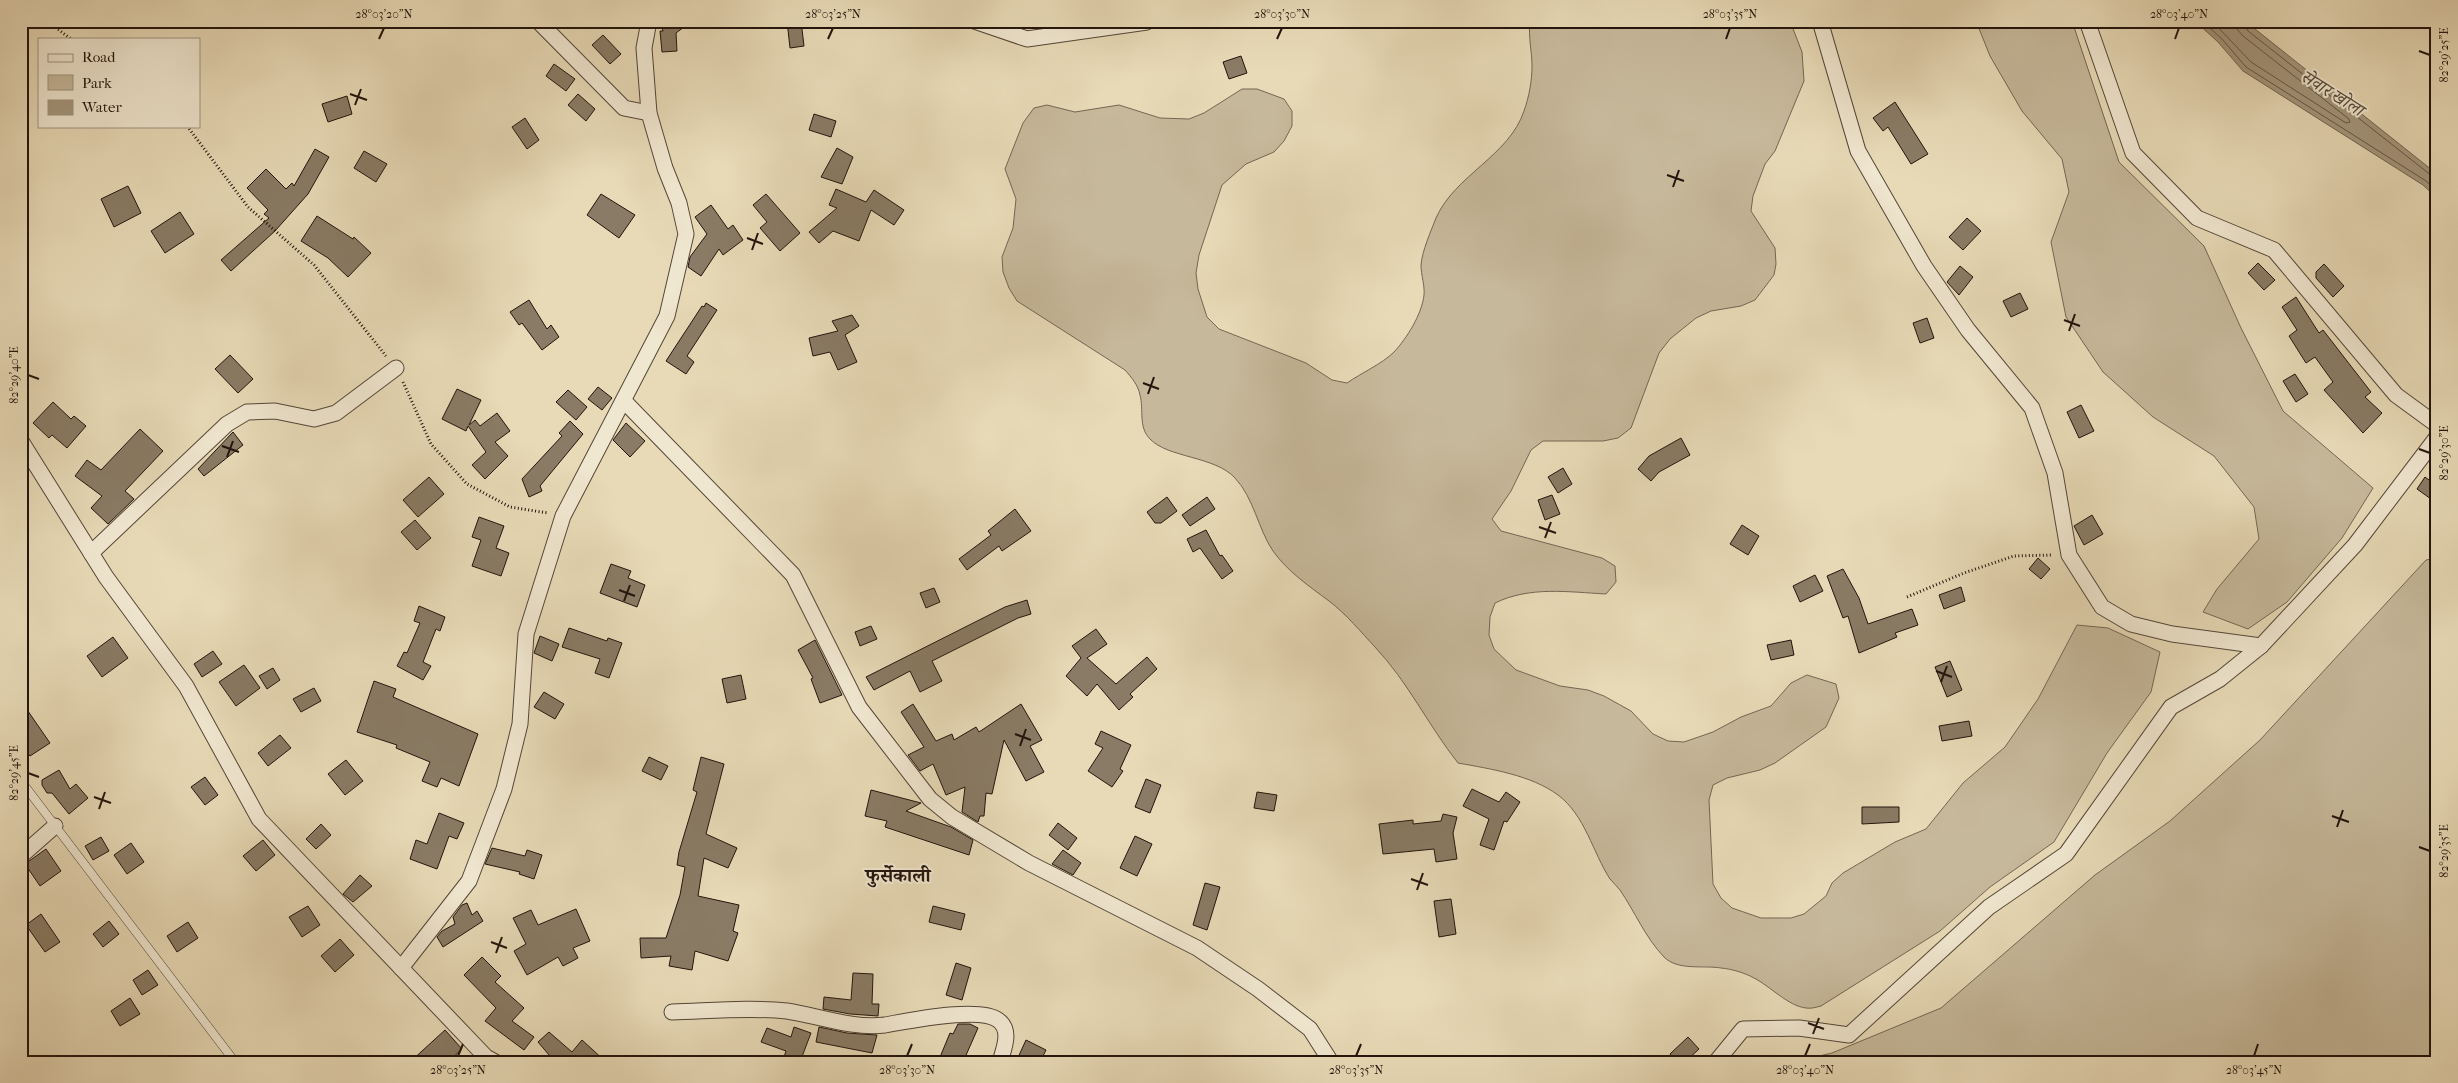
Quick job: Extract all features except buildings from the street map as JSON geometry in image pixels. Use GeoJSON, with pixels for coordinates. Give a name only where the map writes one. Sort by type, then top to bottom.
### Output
{"type":"FeatureCollection","features":[{"type":"Feature","properties":{"kind":"street"},"geometry":{"type":"LineString","coordinates":[[538,21],[624,108],[649,113]]}},
{"type":"Feature","properties":{"kind":"street"},"geometry":{"type":"LineString","coordinates":[[402,968],[470,881],[504,789],[520,724],[526,634],[563,516],[667,316],[686,234],[679,203],[665,168],[649,113],[644,48],[649,21]]}},
{"type":"Feature","properties":{"kind":"street"},"geometry":{"type":"LineString","coordinates":[[974,21],[1027,39],[1147,22]]}},
{"type":"Feature","properties":{"kind":"street"},"geometry":{"type":"LineString","coordinates":[[1820,21],[1858,151],[1929,274],[1968,330],[2032,408],[2055,473],[2069,555],[2102,607],[2131,624],[2172,634],[2260,646]]}},
{"type":"Feature","properties":{"kind":"street"},"geometry":{"type":"LineString","coordinates":[[2087,21],[2132,153],[2197,218],[2274,250],[2396,395],[2437,425]]}},
{"type":"Feature","properties":{"kind":"street"},"geometry":{"type":"LineString","coordinates":[[91,553],[227,424],[247,412],[275,411],[314,419],[336,413],[396,368]]}},
{"type":"Feature","properties":{"kind":"street"},"geometry":{"type":"LineString","coordinates":[[624,401],[792,575],[859,707],[930,799],[952,818],[1029,863],[1198,948],[1258,989],[1310,1029],[1331,1062]]}},
{"type":"Feature","properties":{"kind":"street"},"geometry":{"type":"LineString","coordinates":[[1716,1062],[1743,1029],[1799,1028],[1849,1035],[1989,907],[2066,854],[2171,707],[2220,679],[2260,646],[2356,545],[2437,437]]}},
{"type":"Feature","properties":{"kind":"street"},"geometry":{"type":"LineString","coordinates":[[21,441],[106,577],[186,686],[259,819],[486,1056],[495,1062]]}},
{"type":"Feature","properties":{"kind":"street"},"geometry":{"type":"LineString","coordinates":[[21,856],[55,826]]}},
{"type":"Feature","properties":{"kind":"street"},"geometry":{"type":"LineString","coordinates":[[672,1012],[785,1011],[873,1026],[953,1016],[985,1015],[997,1019],[1005,1027],[1006,1041],[1000,1062]]}},
{"type":"Feature","properties":{"kind":"lane"},"geometry":{"type":"LineString","coordinates":[[21,781],[235,1062]]}},
{"type":"Feature","properties":{"kind":"path"},"geometry":{"type":"LineString","coordinates":[[47,21],[70,38]]}},
{"type":"Feature","properties":{"kind":"path"},"geometry":{"type":"LineString","coordinates":[[188,128],[248,208],[314,264],[396,368],[431,444],[467,484],[510,507],[563,516]]}},
{"type":"Feature","properties":{"kind":"path"},"geometry":{"type":"LineString","coordinates":[[1907,597],[2014,556],[2069,555]]}},
{"type":"Feature","properties":{"kind":"green space"},"geometry":{"type":"Polygon","coordinates":[[[1530,21],[1790,21],[1802,52],[1804,81],[1775,151],[1765,164],[1753,196],[1751,211],[1775,248],[1776,264],[1774,275],[1755,300],[1741,306],[1711,311],[1696,318],[1670,339],[1659,353],[1631,428],[1618,438],[1603,441],[1543,441],[1531,450],[1511,491],[1492,519],[1501,531],[1602,558],[1615,566],[1616,582],[1606,594],[1563,591],[1535,592],[1522,594],[1495,603],[1490,617],[1489,635],[1494,649],[1516,670],[1560,686],[1588,690],[1604,696],[1631,711],[1653,734],[1668,741],[1684,742],[1713,732],[1741,717],[1771,706],[1791,683],[1807,675],[1836,684],[1839,698],[1826,727],[1775,763],[1760,770],[1727,778],[1713,785],[1709,800],[1713,884],[1721,898],[1732,908],[1761,918],[1791,918],[1804,914],[1826,896],[1832,883],[1843,873],[1895,842],[1926,829],[1963,783],[2005,747],[2038,699],[2077,625],[2108,628],[2160,652],[2151,692],[2107,753],[2054,842],[1990,887],[1940,931],[1821,1006],[1806,1008],[1793,1004],[1747,974],[1714,967],[1683,966],[1664,957],[1646,933],[1620,890],[1610,879],[1582,824],[1567,803],[1558,795],[1536,782],[1497,770],[1458,763],[1387,660],[1341,612],[1279,559],[1263,533],[1247,495],[1235,478],[1216,465],[1168,450],[1150,439],[1144,429],[1139,391],[1125,370],[1017,301],[1009,288],[1003,272],[1002,257],[1013,228],[1016,199],[1005,169],[1023,123],[1034,108],[1047,105],[1075,112],[1119,105],[1160,118],[1189,119],[1204,113],[1242,89],[1257,89],[1284,99],[1292,111],[1292,126],[1284,141],[1274,152],[1246,164],[1222,185],[1199,255],[1196,273],[1198,289],[1207,317],[1219,329],[1306,363],[1332,380],[1347,383],[1394,352],[1409,333],[1423,302],[1424,292],[1421,265],[1427,241],[1436,218],[1456,189],[1507,141],[1517,127],[1526,106],[1531,83],[1530,21]]]}},
{"type":"Feature","properties":{"kind":"green space"},"geometry":{"type":"Polygon","coordinates":[[[1976,21],[2072,21],[2119,162],[2204,246],[2241,328],[2283,411],[2373,488],[2342,538],[2287,602],[2248,629],[2203,612],[2217,589],[2259,539],[2254,507],[2214,456],[2153,417],[2103,372],[2066,317],[2051,242],[2069,192],[2062,159],[2022,111],[1990,56],[1976,21]]]}},
{"type":"Feature","properties":{"kind":"green space"},"geometry":{"type":"Polygon","coordinates":[[[2437,558],[2437,1062],[1794,1062],[1832,1053],[1941,1008],[2095,875],[2170,821],[2260,740],[2426,560],[2437,558]]]}},
{"type":"Feature","properties":{"kind":"water","name":"सेवार खोला"},"geometry":{"type":"Polygon","coordinates":[[[2195,21],[2245,21],[2437,174],[2437,198],[2423,185],[2243,71],[2218,42],[2195,21]]]}},
{"type":"Feature","properties":{"kind":"district","name":"फुर्सेकाली"},"geometry":{"type":"Point","coordinates":[898,875]}}]}
